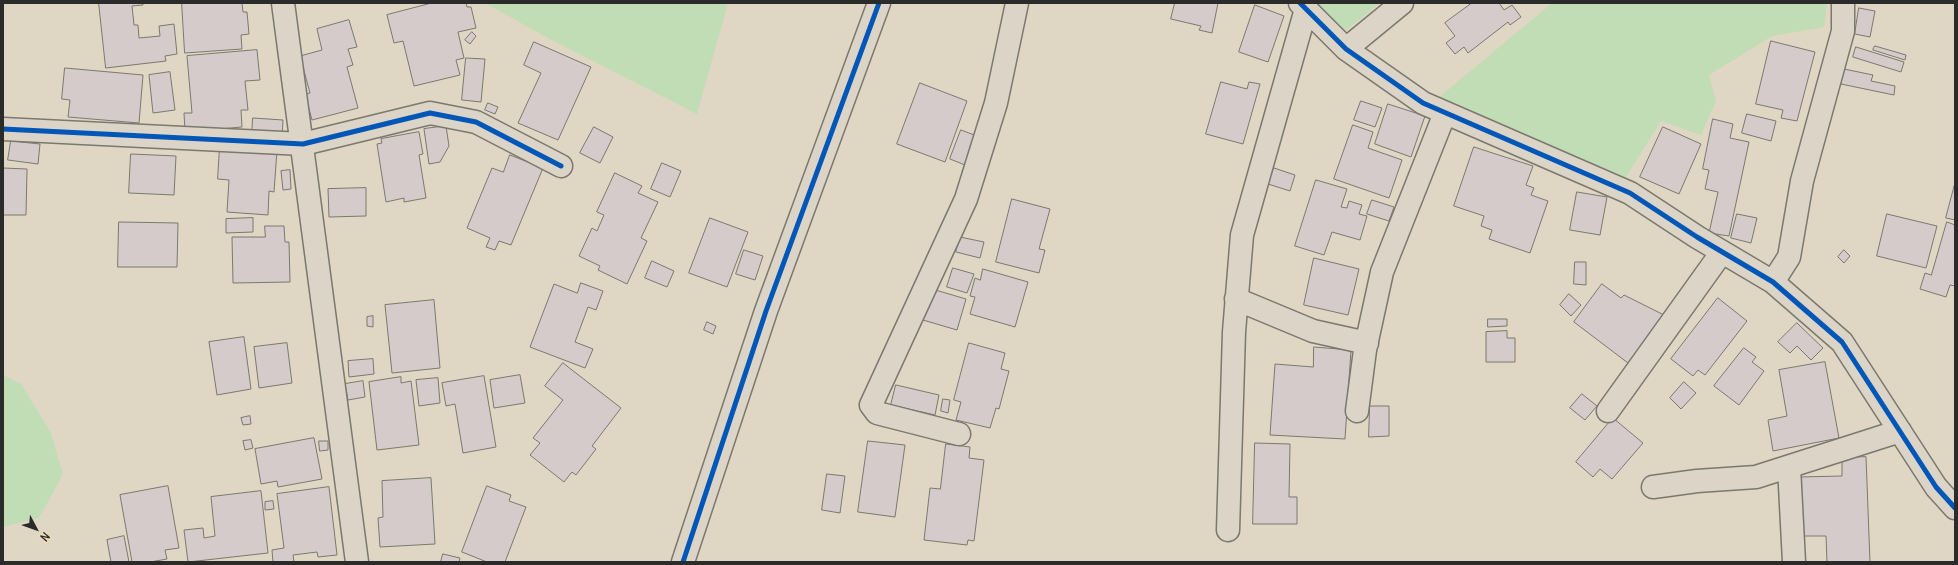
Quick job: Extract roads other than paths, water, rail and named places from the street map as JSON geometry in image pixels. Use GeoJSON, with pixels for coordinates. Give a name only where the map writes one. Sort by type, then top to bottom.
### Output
{"type":"FeatureCollection","features":[{"type":"Feature","properties":{"kind":"street"},"geometry":{"type":"LineString","coordinates":[[283,3],[357,562]]}},
{"type":"Feature","properties":{"kind":"street"},"geometry":{"type":"LineString","coordinates":[[683,562],[766,311],[879,3]]}},
{"type":"Feature","properties":{"kind":"street"},"geometry":{"type":"LineString","coordinates":[[960,434],[876,413],[871,406],[966,199],[996,103],[1017,3]]}},
{"type":"Feature","properties":{"kind":"street"},"geometry":{"type":"LineString","coordinates":[[1346,49],[1402,3]]}},
{"type":"Feature","properties":{"kind":"street"},"geometry":{"type":"LineString","coordinates":[[1773,282],[1789,257],[1802,181],[1843,31],[1844,3]]}},
{"type":"Feature","properties":{"kind":"street"},"geometry":{"type":"LineString","coordinates":[[1303,6],[1346,49],[1423,103],[1630,193],[1722,252],[1773,282],[1842,342],[1936,487],[1955,508]]}},
{"type":"Feature","properties":{"kind":"street"},"geometry":{"type":"LineString","coordinates":[[1228,530],[1234,332],[1242,235],[1303,6]]}},
{"type":"Feature","properties":{"kind":"street"},"geometry":{"type":"LineString","coordinates":[[3,129],[302,144],[430,113],[476,122],[561,166]]}},
{"type":"Feature","properties":{"kind":"street"},"geometry":{"type":"LineString","coordinates":[[1357,411],[1367,343],[1382,272],[1445,113]]}},
{"type":"Feature","properties":{"kind":"street"},"geometry":{"type":"LineString","coordinates":[[1608,411],[1722,252]]}},
{"type":"Feature","properties":{"kind":"street"},"geometry":{"type":"LineString","coordinates":[[1236,299],[1313,331],[1367,343]]}},
{"type":"Feature","properties":{"kind":"street"},"geometry":{"type":"LineString","coordinates":[[1653,487],[1697,481],[1756,477],[1900,431]]}},
{"type":"Feature","properties":{"kind":"street"},"geometry":{"type":"LineString","coordinates":[[1789,467],[1794,562]]}}]}
